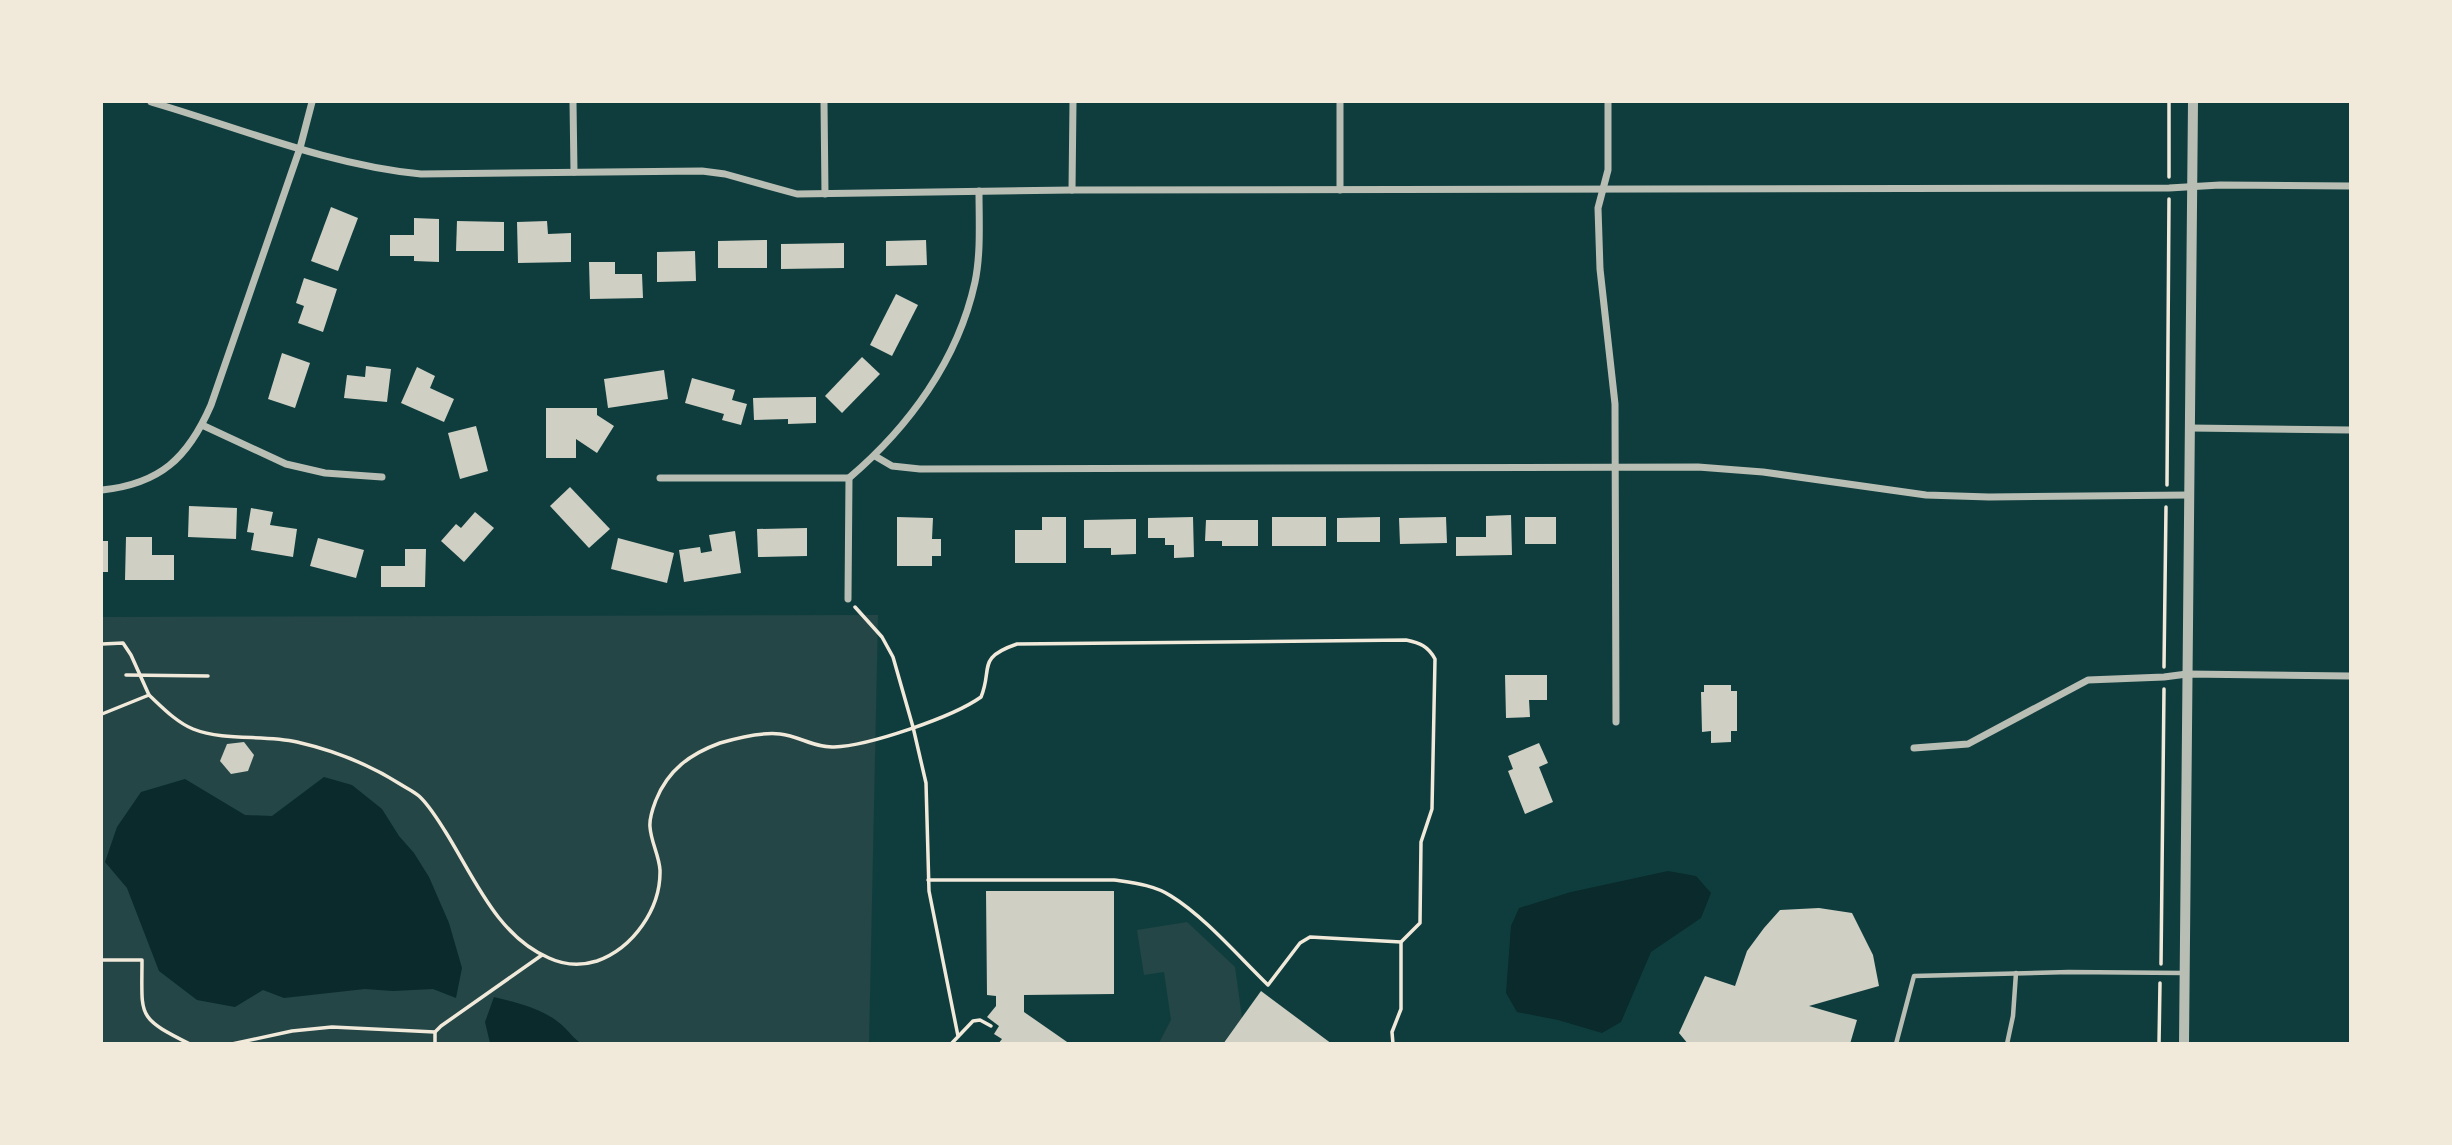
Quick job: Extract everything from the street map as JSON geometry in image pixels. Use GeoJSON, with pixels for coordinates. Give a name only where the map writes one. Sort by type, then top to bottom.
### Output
{"type":"FeatureCollection","features":[{"type":"Feature","properties":{"kind":"street"},"geometry":{"type":"LineString","coordinates":[[151,102],[346,162],[386,170],[421,174],[702,170],[797,194],[1072,190],[1604,191],[2350,186]]}},
{"type":"Feature","properties":{"kind":"street"},"geometry":{"type":"LineString","coordinates":[[102,491],[125,488],[153,476],[179,458],[198,435],[300,148],[312,102]]}},
{"type":"Feature","properties":{"kind":"street"},"geometry":{"type":"LineString","coordinates":[[573,102],[574,172]]}},
{"type":"Feature","properties":{"kind":"street"},"geometry":{"type":"LineString","coordinates":[[824,102],[825,194]]}},
{"type":"Feature","properties":{"kind":"street"},"geometry":{"type":"LineString","coordinates":[[1072,190],[1073,102]]}},
{"type":"Feature","properties":{"kind":"street"},"geometry":{"type":"LineString","coordinates":[[1340,102],[1340,190]]}},
{"type":"Feature","properties":{"kind":"street"},"geometry":{"type":"LineString","coordinates":[[1608,102],[1608,170],[1598,208],[1600,269],[1615,404],[1616,722]]}},
{"type":"Feature","properties":{"kind":"street"},"geometry":{"type":"LineString","coordinates":[[2183,1044],[2193,102]]}},
{"type":"Feature","properties":{"kind":"street"},"geometry":{"type":"LineString","coordinates":[[660,478],[849,478],[875,456],[916,408],[942,369],[963,327],[975,280],[979,191]]}},
{"type":"Feature","properties":{"kind":"street"},"geometry":{"type":"LineString","coordinates":[[202,425],[286,464],[325,472],[382,477]]}},
{"type":"Feature","properties":{"kind":"street"},"geometry":{"type":"LineString","coordinates":[[2190,428],[2350,430]]}},
{"type":"Feature","properties":{"kind":"street"},"geometry":{"type":"LineString","coordinates":[[875,456],[892,466],[920,469],[1698,467],[1763,472],[1926,495],[2189,495]]}},
{"type":"Feature","properties":{"kind":"street"},"geometry":{"type":"LineString","coordinates":[[848,599],[849,478]]}},
{"type":"Feature","properties":{"kind":"street"},"geometry":{"type":"LineString","coordinates":[[1914,748],[1968,744],[2088,680],[2187,674],[2350,676]]}},
{"type":"Feature","properties":{"kind":"lane"},"geometry":{"type":"LineString","coordinates":[[2007,1044],[2016,973]]}},
{"type":"Feature","properties":{"kind":"lane"},"geometry":{"type":"LineString","coordinates":[[1896,1044],[1914,976],[2184,973]]}},
{"type":"Feature","properties":{"kind":"path"},"geometry":{"type":"LineString","coordinates":[[2159,1044],[2167,495],[2169,102]]}},
{"type":"Feature","properties":{"kind":"path"},"geometry":{"type":"LineString","coordinates":[[848,599],[881,637],[893,657],[913,727],[926,783],[928,880],[958,1036]]}},
{"type":"Feature","properties":{"kind":"path"},"geometry":{"type":"LineString","coordinates":[[102,644],[123,643],[131,654],[149,695],[170,715],[192,729],[231,736],[296,741],[385,774],[419,796],[440,822],[502,922],[526,947],[561,963],[587,964],[623,948],[649,915],[660,873],[650,825],[662,786],[676,767],[688,758],[721,743],[781,734],[819,746],[866,743],[913,727],[981,697],[985,670],[992,657],[1017,644],[1417,642],[1430,649],[1435,659],[1432,809],[1421,842],[1420,923],[1401,942],[1401,1009],[1392,1032],[1394,1044]]}},
{"type":"Feature","properties":{"kind":"path"},"geometry":{"type":"LineString","coordinates":[[127,675],[208,676]]}},
{"type":"Feature","properties":{"kind":"path"},"geometry":{"type":"LineString","coordinates":[[102,714],[149,695]]}},
{"type":"Feature","properties":{"kind":"path"},"geometry":{"type":"LineString","coordinates":[[928,880],[1114,880],[1143,884],[1170,895],[1194,914],[1268,985],[1300,943],[1310,937],[1401,942]]}},
{"type":"Feature","properties":{"kind":"path"},"geometry":{"type":"LineString","coordinates":[[232,1044],[292,1031],[332,1027],[435,1032],[541,955]]}},
{"type":"Feature","properties":{"kind":"path"},"geometry":{"type":"LineString","coordinates":[[102,960],[142,960],[142,1009],[148,1018],[190,1044]]}},
{"type":"Feature","properties":{"kind":"path"},"geometry":{"type":"LineString","coordinates":[[951,1044],[973,1021],[980,1020],[991,1026]]}},
{"type":"Feature","properties":{"kind":"path"},"geometry":{"type":"LineString","coordinates":[[435,1032],[435,1044]]}},
{"type":"Feature","properties":{"kind":"path"},"geometry":{"type":"LineString","coordinates":[[172,1035],[172,1044]]}},
{"type":"Feature","properties":{"kind":"shaded area"},"geometry":{"type":"Polygon","coordinates":[[[878,615],[869,1043],[102,1043],[102,617],[878,615]]]}},
{"type":"Feature","properties":{"kind":"shaded area"},"geometry":{"type":"Polygon","coordinates":[[[324,777],[352,785],[382,809],[429,877],[449,923],[462,968],[456,998],[433,989],[365,989],[284,998],[263,990],[235,1007],[197,1000],[159,971],[127,888],[105,862],[117,827],[141,792],[185,779],[245,815],[272,816],[324,777]]]}},
{"type":"Feature","properties":{"kind":"shaded area"},"geometry":{"type":"Polygon","coordinates":[[[1668,871],[1696,876],[1711,893],[1701,918],[1651,952],[1621,1022],[1602,1033],[1517,1012],[1506,993],[1511,926],[1519,908],[1571,892],[1668,871]]]}},
{"type":"Feature","properties":{"kind":"shaded area"},"geometry":{"type":"Polygon","coordinates":[[[1187,922],[1235,967],[1242,1018],[1223,1043],[1159,1043],[1171,1020],[1164,972],[1144,975],[1137,930],[1187,922]]]}},
{"type":"Feature","properties":{"kind":"shaded area"},"geometry":{"type":"Polygon","coordinates":[[[494,997],[549,1016],[581,1043],[490,1043],[485,1022],[494,997]]]}},
{"type":"Feature","properties":{"kind":"building"},"geometry":{"type":"Polygon","coordinates":[[[331,207],[358,218],[338,271],[311,261],[331,207]]]}},
{"type":"Feature","properties":{"kind":"building"},"geometry":{"type":"Polygon","coordinates":[[[414,218],[439,219],[439,262],[414,261],[414,256],[390,256],[390,235],[414,235],[414,218]]]}},
{"type":"Feature","properties":{"kind":"building"},"geometry":{"type":"Polygon","coordinates":[[[457,221],[504,222],[504,251],[456,251],[457,221]]]}},
{"type":"Feature","properties":{"kind":"building"},"geometry":{"type":"Polygon","coordinates":[[[547,221],[548,234],[571,233],[571,262],[518,263],[517,222],[547,221]]]}},
{"type":"Feature","properties":{"kind":"building"},"geometry":{"type":"Polygon","coordinates":[[[767,240],[767,268],[718,268],[718,241],[767,240]]]}},
{"type":"Feature","properties":{"kind":"building"},"geometry":{"type":"Polygon","coordinates":[[[926,240],[927,265],[886,266],[886,241],[926,240]]]}},
{"type":"Feature","properties":{"kind":"building"},"geometry":{"type":"Polygon","coordinates":[[[844,243],[844,268],[781,269],[781,244],[844,243]]]}},
{"type":"Feature","properties":{"kind":"building"},"geometry":{"type":"Polygon","coordinates":[[[695,251],[696,281],[657,282],[657,252],[695,251]]]}},
{"type":"Feature","properties":{"kind":"building"},"geometry":{"type":"Polygon","coordinates":[[[589,262],[615,262],[615,274],[642,274],[643,298],[590,299],[589,262]]]}},
{"type":"Feature","properties":{"kind":"building"},"geometry":{"type":"Polygon","coordinates":[[[304,278],[337,289],[323,332],[298,323],[304,306],[296,303],[304,278]]]}},
{"type":"Feature","properties":{"kind":"building"},"geometry":{"type":"Polygon","coordinates":[[[896,294],[918,305],[892,356],[870,345],[896,294]]]}},
{"type":"Feature","properties":{"kind":"building"},"geometry":{"type":"Polygon","coordinates":[[[282,353],[310,363],[295,408],[268,399],[282,353]]]}},
{"type":"Feature","properties":{"kind":"building"},"geometry":{"type":"Polygon","coordinates":[[[862,357],[880,374],[842,413],[825,396],[862,357]]]}},
{"type":"Feature","properties":{"kind":"building"},"geometry":{"type":"Polygon","coordinates":[[[366,366],[391,369],[387,402],[344,398],[347,375],[365,377],[366,366]]]}},
{"type":"Feature","properties":{"kind":"building"},"geometry":{"type":"Polygon","coordinates":[[[417,367],[435,376],[430,388],[454,399],[444,422],[401,403],[417,367]]]}},
{"type":"Feature","properties":{"kind":"building"},"geometry":{"type":"Polygon","coordinates":[[[664,370],[668,399],[608,408],[604,379],[664,370]]]}},
{"type":"Feature","properties":{"kind":"building"},"geometry":{"type":"Polygon","coordinates":[[[692,378],[735,390],[732,400],[747,404],[741,425],[722,420],[724,414],[685,403],[692,378]]]}},
{"type":"Feature","properties":{"kind":"building"},"geometry":{"type":"Polygon","coordinates":[[[816,397],[816,423],[788,424],[788,419],[754,420],[753,398],[816,397]]]}},
{"type":"Feature","properties":{"kind":"building"},"geometry":{"type":"Polygon","coordinates":[[[546,408],[597,408],[597,415],[614,426],[597,453],[576,439],[576,458],[546,458],[546,408]]]}},
{"type":"Feature","properties":{"kind":"building"},"geometry":{"type":"Polygon","coordinates":[[[476,426],[488,471],[460,479],[448,433],[476,426]]]}},
{"type":"Feature","properties":{"kind":"building"},"geometry":{"type":"Polygon","coordinates":[[[570,487],[610,529],[589,548],[550,506],[570,487]]]}},
{"type":"Feature","properties":{"kind":"building"},"geometry":{"type":"Polygon","coordinates":[[[189,506],[237,508],[236,539],[188,537],[189,506]]]}},
{"type":"Feature","properties":{"kind":"building"},"geometry":{"type":"Polygon","coordinates":[[[251,508],[273,512],[270,525],[297,529],[293,557],[251,550],[254,533],[247,532],[251,508]]]}},
{"type":"Feature","properties":{"kind":"building"},"geometry":{"type":"Polygon","coordinates":[[[475,512],[494,528],[464,562],[441,541],[456,524],[461,528],[475,512]]]}},
{"type":"Feature","properties":{"kind":"building"},"geometry":{"type":"Polygon","coordinates":[[[1511,515],[1512,555],[1456,556],[1456,537],[1486,537],[1486,516],[1511,515]]]}},
{"type":"Feature","properties":{"kind":"building"},"geometry":{"type":"Polygon","coordinates":[[[897,517],[933,518],[932,539],[941,539],[941,556],[932,556],[932,566],[897,566],[897,517]]]}},
{"type":"Feature","properties":{"kind":"building"},"geometry":{"type":"Polygon","coordinates":[[[1042,517],[1066,517],[1066,563],[1015,563],[1015,530],[1042,530],[1042,517]]]}},
{"type":"Feature","properties":{"kind":"building"},"geometry":{"type":"Polygon","coordinates":[[[1193,517],[1194,557],[1174,558],[1174,545],[1165,545],[1165,538],[1148,538],[1148,518],[1193,517]]]}},
{"type":"Feature","properties":{"kind":"building"},"geometry":{"type":"Polygon","coordinates":[[[1272,517],[1326,517],[1326,546],[1272,546],[1272,517]]]}},
{"type":"Feature","properties":{"kind":"building"},"geometry":{"type":"Polygon","coordinates":[[[1380,517],[1380,542],[1337,542],[1337,518],[1380,517]]]}},
{"type":"Feature","properties":{"kind":"building"},"geometry":{"type":"Polygon","coordinates":[[[1446,517],[1447,543],[1400,544],[1399,518],[1446,517]]]}},
{"type":"Feature","properties":{"kind":"building"},"geometry":{"type":"Polygon","coordinates":[[[1525,517],[1556,517],[1556,544],[1525,544],[1525,517]]]}},
{"type":"Feature","properties":{"kind":"building"},"geometry":{"type":"Polygon","coordinates":[[[1136,519],[1136,554],[1111,555],[1111,548],[1084,548],[1084,520],[1136,519]]]}},
{"type":"Feature","properties":{"kind":"building"},"geometry":{"type":"Polygon","coordinates":[[[1206,520],[1258,520],[1258,546],[1222,546],[1222,541],[1205,541],[1206,520]]]}},
{"type":"Feature","properties":{"kind":"building"},"geometry":{"type":"Polygon","coordinates":[[[807,528],[807,556],[758,557],[757,529],[807,528]]]}},
{"type":"Feature","properties":{"kind":"building"},"geometry":{"type":"Polygon","coordinates":[[[735,531],[741,573],[684,582],[679,550],[700,547],[701,553],[712,551],[709,535],[735,531]]]}},
{"type":"Feature","properties":{"kind":"building"},"geometry":{"type":"Polygon","coordinates":[[[126,537],[152,537],[152,555],[174,555],[174,580],[125,580],[126,537]]]}},
{"type":"Feature","properties":{"kind":"building"},"geometry":{"type":"Polygon","coordinates":[[[318,538],[364,550],[356,578],[310,566],[318,538]]]}},
{"type":"Feature","properties":{"kind":"building"},"geometry":{"type":"Polygon","coordinates":[[[618,538],[674,553],[667,583],[611,569],[618,538]]]}},
{"type":"Feature","properties":{"kind":"building"},"geometry":{"type":"Polygon","coordinates":[[[102,541],[108,541],[108,572],[102,572],[102,541]]]}},
{"type":"Feature","properties":{"kind":"building"},"geometry":{"type":"Polygon","coordinates":[[[405,549],[426,549],[425,587],[381,587],[381,566],[405,566],[405,549]]]}},
{"type":"Feature","properties":{"kind":"building"},"geometry":{"type":"Polygon","coordinates":[[[1505,675],[1547,675],[1547,700],[1529,700],[1530,717],[1506,718],[1505,675]]]}},
{"type":"Feature","properties":{"kind":"building"},"geometry":{"type":"Polygon","coordinates":[[[1704,685],[1731,685],[1731,691],[1737,691],[1737,731],[1731,731],[1731,742],[1711,743],[1711,731],[1702,732],[1701,692],[1704,692],[1704,685]]]}},
{"type":"Feature","properties":{"kind":"building"},"geometry":{"type":"Polygon","coordinates":[[[244,742],[254,755],[248,771],[231,774],[220,761],[227,744],[244,742]]]}},
{"type":"Feature","properties":{"kind":"building"},"geometry":{"type":"Polygon","coordinates":[[[1539,743],[1548,763],[1539,767],[1553,802],[1525,814],[1508,771],[1513,769],[1508,756],[1539,743]]]}},
{"type":"Feature","properties":{"kind":"building"},"geometry":{"type":"Polygon","coordinates":[[[986,891],[1114,891],[1114,994],[1024,995],[1024,1012],[1070,1044],[998,1044],[1002,1039],[994,1034],[999,1026],[987,1017],[996,1006],[996,996],[987,995],[986,891]]]}},
{"type":"Feature","properties":{"kind":"building"},"geometry":{"type":"Polygon","coordinates":[[[1819,908],[1852,913],[1873,955],[1879,986],[1809,1006],[1857,1020],[1850,1044],[1688,1044],[1679,1033],[1705,976],[1735,986],[1747,951],[1780,910],[1819,908]]]}},
{"type":"Feature","properties":{"kind":"building"},"geometry":{"type":"Polygon","coordinates":[[[1261,991],[1332,1044],[1223,1044],[1261,991]]]}}]}
